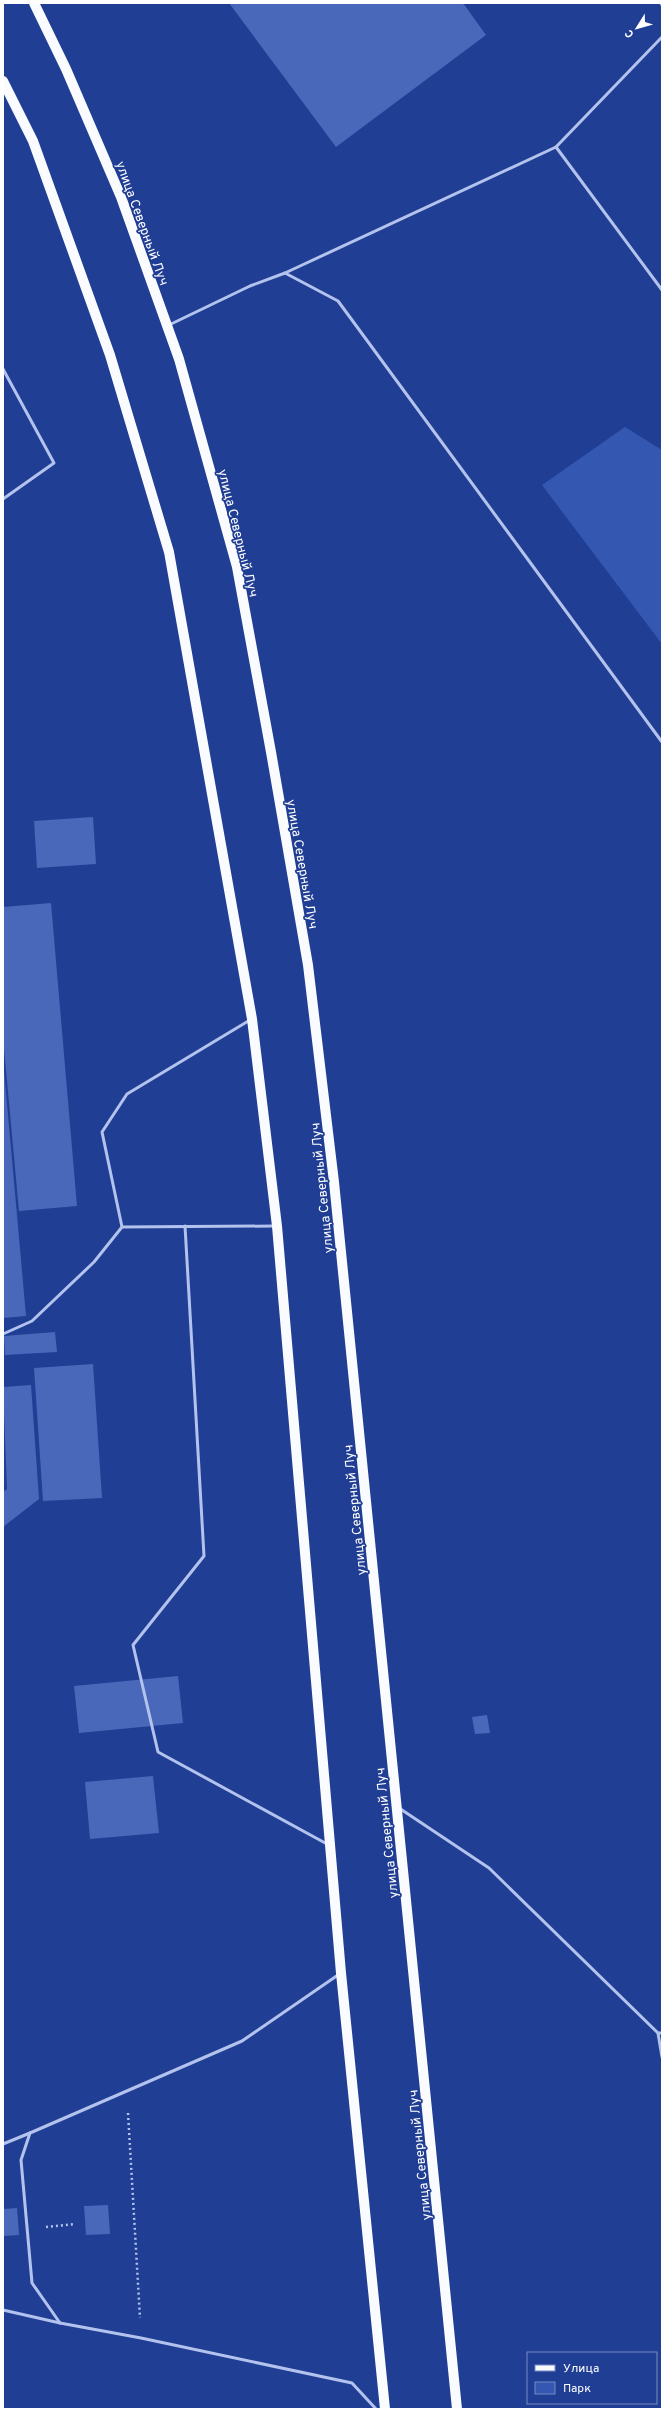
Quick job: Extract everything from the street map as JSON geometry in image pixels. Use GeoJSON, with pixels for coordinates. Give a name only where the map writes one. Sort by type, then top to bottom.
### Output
{"type":"FeatureCollection","features":[{"type":"Feature","properties":{"kind":"main road","name":"улица Северный Луч"},"geometry":{"type":"LineString","coordinates":[[34,3],[66,69],[122,197],[179,359],[237,567],[308,965],[334,1182],[457,2409]]}},
{"type":"Feature","properties":{"kind":"main road"},"geometry":{"type":"LineString","coordinates":[[3,81],[33,141],[107,348],[169,552],[252,1019],[277,1226],[341,1973],[385,2409]]}},
{"type":"Feature","properties":{"kind":"lane"},"geometry":{"type":"LineString","coordinates":[[167,326],[250,286],[285,273],[556,147],[662,37]]}},
{"type":"Feature","properties":{"kind":"lane"},"geometry":{"type":"LineString","coordinates":[[556,147],[662,290]]}},
{"type":"Feature","properties":{"kind":"lane"},"geometry":{"type":"LineString","coordinates":[[285,273],[338,301],[662,742]]}},
{"type":"Feature","properties":{"kind":"lane"},"geometry":{"type":"LineString","coordinates":[[3,369],[54,463],[3,499]]}},
{"type":"Feature","properties":{"kind":"lane"},"geometry":{"type":"LineString","coordinates":[[122,1227],[102,1132],[127,1094],[252,1019]]}},
{"type":"Feature","properties":{"kind":"lane"},"geometry":{"type":"LineString","coordinates":[[185,1226],[204,1556],[133,1645],[158,1752],[330,1846]]}},
{"type":"Feature","properties":{"kind":"lane"},"geometry":{"type":"LineString","coordinates":[[122,1227],[277,1226]]}},
{"type":"Feature","properties":{"kind":"lane"},"geometry":{"type":"LineString","coordinates":[[3,1334],[32,1321],[94,1262],[122,1227]]}},
{"type":"Feature","properties":{"kind":"lane"},"geometry":{"type":"LineString","coordinates":[[397,1806],[489,1868],[658,2033],[662,2057]]}},
{"type":"Feature","properties":{"kind":"lane"},"geometry":{"type":"LineString","coordinates":[[3,2144],[242,2041],[341,1973]]}},
{"type":"Feature","properties":{"kind":"lane"},"geometry":{"type":"LineString","coordinates":[[30,2133],[21,2160],[32,2283],[60,2323]]}},
{"type":"Feature","properties":{"kind":"lane"},"geometry":{"type":"LineString","coordinates":[[3,2310],[60,2323],[141,2338],[352,2384],[376,2409]]}},
{"type":"Feature","properties":{"kind":"path"},"geometry":{"type":"LineString","coordinates":[[126,2092],[141,2338]]}},
{"type":"Feature","properties":{"kind":"path"},"geometry":{"type":"LineString","coordinates":[[28,2228],[75,2224]]}},
{"type":"Feature","properties":{"kind":"green space"},"geometry":{"type":"Polygon","coordinates":[[[625,427],[662,450],[662,644],[542,485],[625,427]]]}},
{"type":"Feature","properties":{"kind":"building"},"geometry":{"type":"Polygon","coordinates":[[[229,3],[463,3],[486,35],[336,147],[229,3]]]}},
{"type":"Feature","properties":{"kind":"building"},"geometry":{"type":"Polygon","coordinates":[[[93,817],[96,864],[37,868],[34,821],[93,817]]]}},
{"type":"Feature","properties":{"kind":"building"},"geometry":{"type":"Polygon","coordinates":[[[51,903],[77,1206],[19,1211],[3,1038],[3,907],[51,903]]]}},
{"type":"Feature","properties":{"kind":"building"},"geometry":{"type":"Polygon","coordinates":[[[4,1070],[26,1316],[3,1318],[3,1071],[4,1070]]]}},
{"type":"Feature","properties":{"kind":"building"},"geometry":{"type":"Polygon","coordinates":[[[55,1332],[57,1352],[5,1355],[4,1336],[55,1332]]]}},
{"type":"Feature","properties":{"kind":"building"},"geometry":{"type":"Polygon","coordinates":[[[93,1364],[102,1498],[43,1501],[34,1368],[93,1364]]]}},
{"type":"Feature","properties":{"kind":"building"},"geometry":{"type":"Polygon","coordinates":[[[31,1385],[39,1499],[3,1527],[3,1492],[7,1489],[3,1387],[31,1385]]]}},
{"type":"Feature","properties":{"kind":"building"},"geometry":{"type":"Polygon","coordinates":[[[178,1676],[183,1723],[79,1733],[74,1686],[178,1676]]]}},
{"type":"Feature","properties":{"kind":"building"},"geometry":{"type":"Polygon","coordinates":[[[487,1715],[490,1733],[475,1734],[472,1717],[487,1715]]]}},
{"type":"Feature","properties":{"kind":"building"},"geometry":{"type":"Polygon","coordinates":[[[153,1776],[159,1833],[90,1839],[85,1782],[153,1776]]]}},
{"type":"Feature","properties":{"kind":"building"},"geometry":{"type":"Polygon","coordinates":[[[108,2205],[110,2234],[86,2235],[84,2206],[108,2205]]]}},
{"type":"Feature","properties":{"kind":"building"},"geometry":{"type":"Polygon","coordinates":[[[17,2208],[19,2235],[3,2236],[3,2209],[17,2208]]]}}]}
